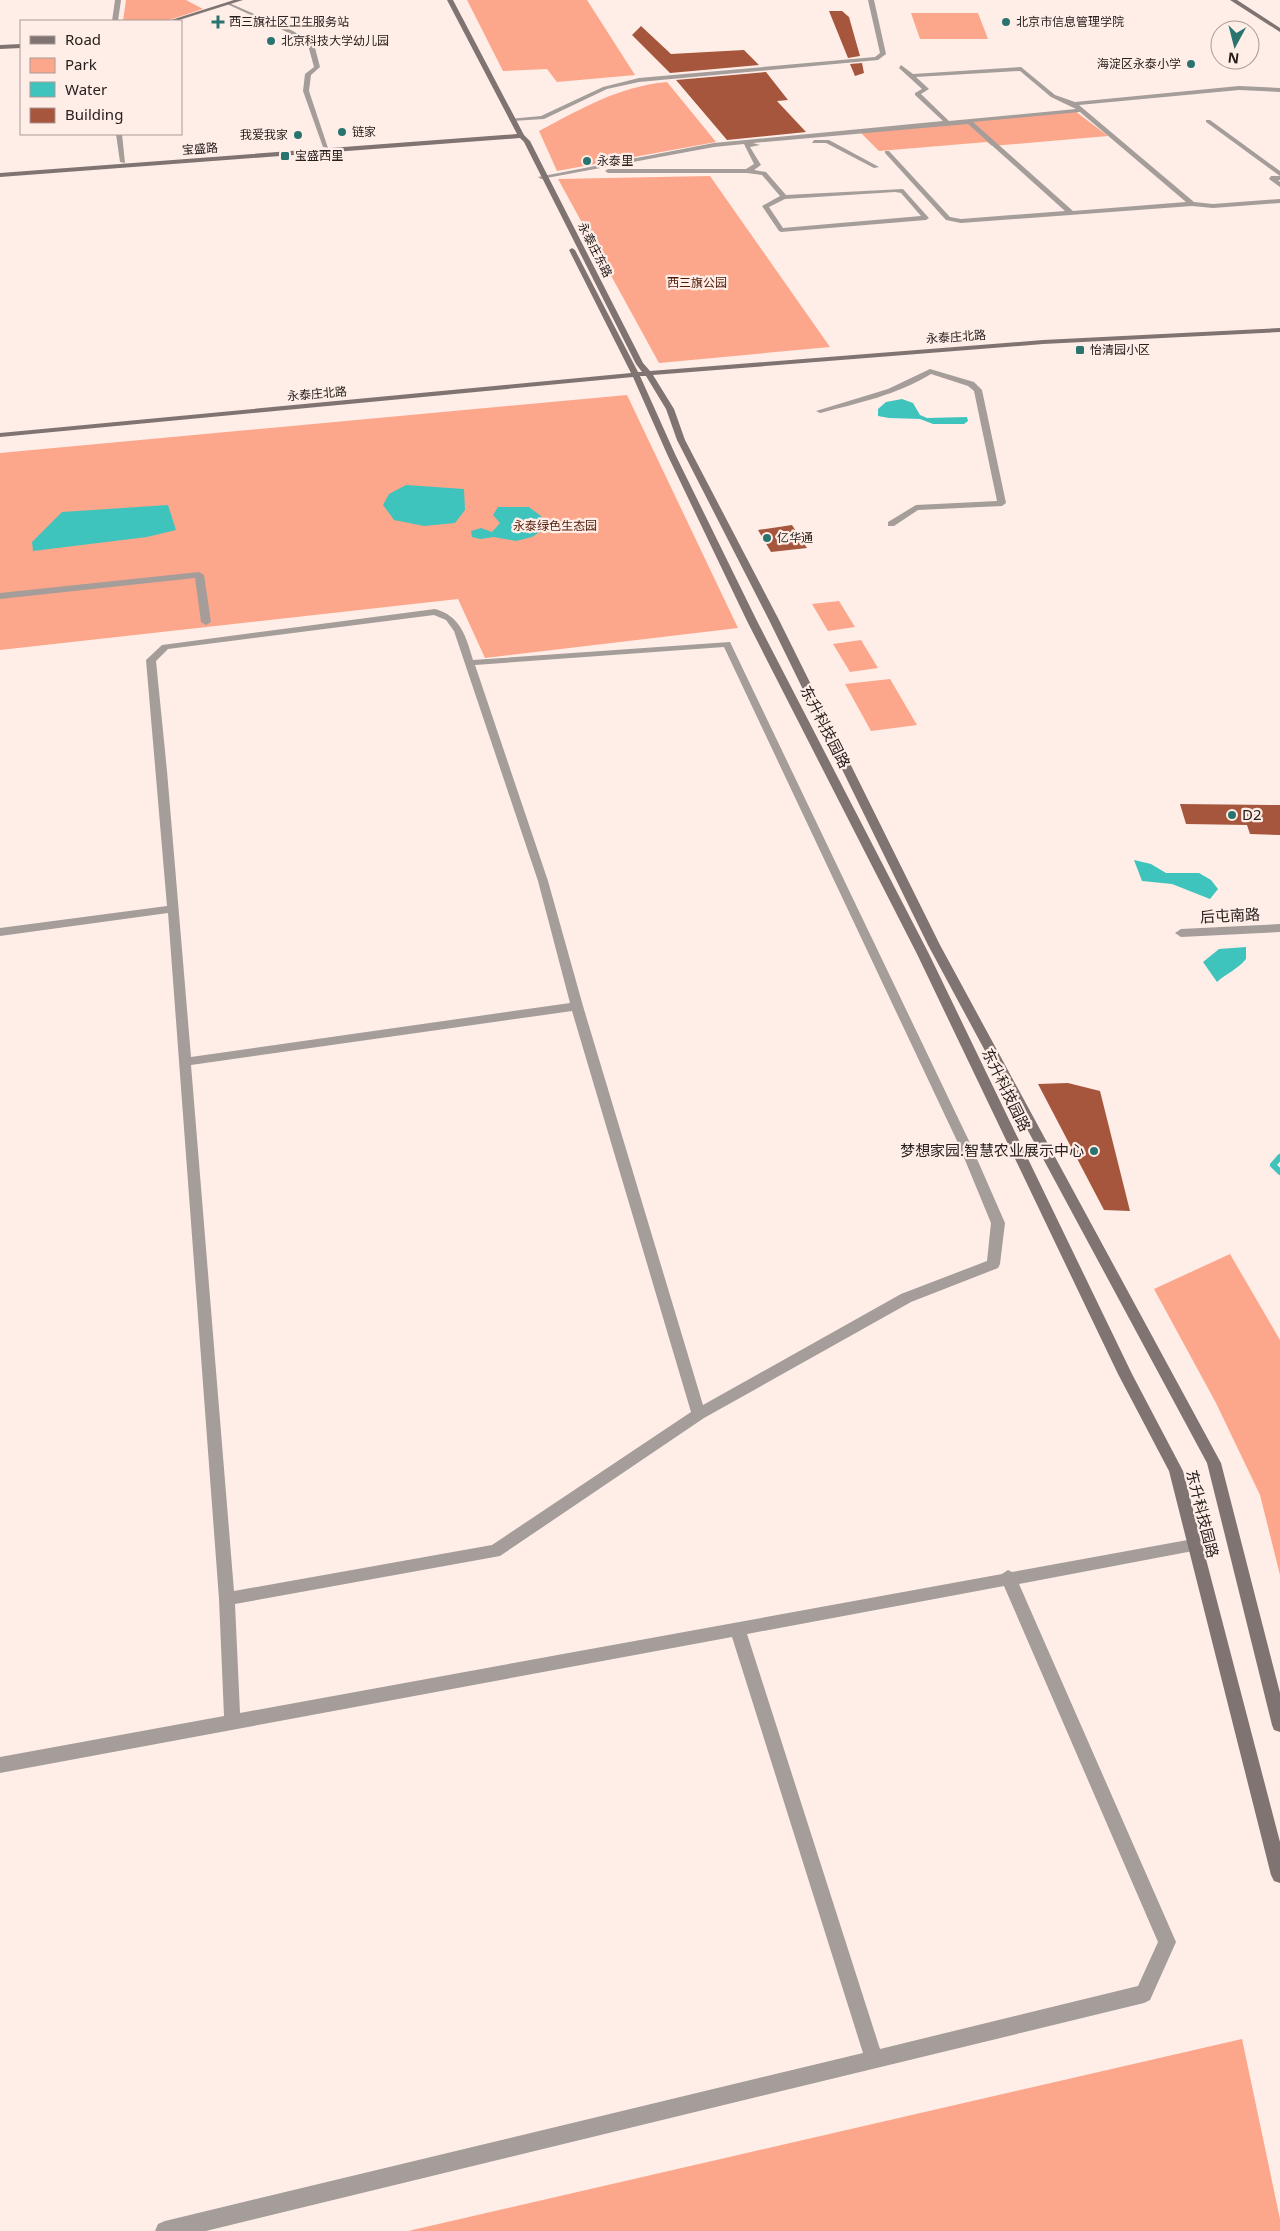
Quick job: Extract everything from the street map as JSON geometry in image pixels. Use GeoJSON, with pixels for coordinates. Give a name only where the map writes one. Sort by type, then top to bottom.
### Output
{"type":"FeatureCollection","features":[{"type":"Feature","properties":{"kind":"street"},"geometry":{"type":"LineString","coordinates":[[115,20],[118,0]]}},
{"type":"Feature","properties":{"kind":"street"},"geometry":{"type":"LineString","coordinates":[[174,20],[240,0]]}},
{"type":"Feature","properties":{"kind":"street","name":"永泰庄东路"},"geometry":{"type":"LineString","coordinates":[[450,0],[520,134],[527,141],[640,364],[650,376]]}},
{"type":"Feature","properties":{"kind":"street"},"geometry":{"type":"LineString","coordinates":[[512,119],[542,118],[605,88],[639,80],[876,59],[883,54],[871,0]]}},
{"type":"Feature","properties":{"kind":"street"},"geometry":{"type":"LineString","coordinates":[[1233,0],[1280,30]]}},
{"type":"Feature","properties":{"kind":"street"},"geometry":{"type":"LineString","coordinates":[[228,3],[291,32],[311,44],[317,67],[308,74],[306,91],[326,147]]}},
{"type":"Feature","properties":{"kind":"street"},"geometry":{"type":"LineString","coordinates":[[0,47],[20,46]]}},
{"type":"Feature","properties":{"kind":"street"},"geometry":{"type":"LineString","coordinates":[[901,67],[926,89],[918,94],[949,124]]}},
{"type":"Feature","properties":{"kind":"street"},"geometry":{"type":"LineString","coordinates":[[910,76],[1021,69],[1053,96],[1074,104],[1192,204]]}},
{"type":"Feature","properties":{"kind":"street"},"geometry":{"type":"LineString","coordinates":[[1074,104],[1239,88],[1280,90]]}},
{"type":"Feature","properties":{"kind":"street"},"geometry":{"type":"LineString","coordinates":[[949,124],[1081,110]]}},
{"type":"Feature","properties":{"kind":"street"},"geometry":{"type":"LineString","coordinates":[[1208,121],[1280,176]]}},
{"type":"Feature","properties":{"kind":"street"},"geometry":{"type":"LineString","coordinates":[[784,197],[764,173],[747,171],[580,170],[541,177],[714,145],[969,122],[1071,213]]}},
{"type":"Feature","properties":{"kind":"street","name":"永泰庄东路"},"geometry":{"type":"LineString","coordinates":[[520,134],[520,142],[635,376]]}},
{"type":"Feature","properties":{"kind":"street","name":"宝盛路"},"geometry":{"type":"LineString","coordinates":[[0,171],[520,134]]}},
{"type":"Feature","properties":{"kind":"street","name":"宝盛路"},"geometry":{"type":"LineString","coordinates":[[0,175],[520,134]]}},
{"type":"Feature","properties":{"kind":"street"},"geometry":{"type":"LineString","coordinates":[[119,135],[123,162]]}},
{"type":"Feature","properties":{"kind":"street"},"geometry":{"type":"LineString","coordinates":[[747,171],[758,165],[746,146],[826,141],[876,168]]}},
{"type":"Feature","properties":{"kind":"street"},"geometry":{"type":"LineString","coordinates":[[886,152],[948,219],[961,220],[1192,204],[1213,206],[1280,200]]}},
{"type":"Feature","properties":{"kind":"street"},"geometry":{"type":"LineString","coordinates":[[1280,176],[1271,178],[1280,185]]}},
{"type":"Feature","properties":{"kind":"street"},"geometry":{"type":"LineString","coordinates":[[895,190],[903,192],[926,218],[781,230],[765,206],[784,197],[895,190]]}},
{"type":"Feature","properties":{"kind":"street","name":"永泰庄北路"},"geometry":{"type":"LineString","coordinates":[[650,376],[682,370],[1043,342],[1280,330]]}},
{"type":"Feature","properties":{"kind":"street","name":"永泰庄北路"},"geometry":{"type":"LineString","coordinates":[[0,435],[635,376],[671,377],[1034,347],[1280,335]]}},
{"type":"Feature","properties":{"kind":"street"},"geometry":{"type":"LineString","coordinates":[[820,411],[876,396],[915,382],[930,371],[971,384],[978,390],[1002,503],[916,508],[891,524]]}},
{"type":"Feature","properties":{"kind":"street","name":"东升科技园路"},"geometry":{"type":"LineString","coordinates":[[635,376],[752,621],[923,954],[1121,1365],[1176,1471],[1193,1545],[1280,1875]]}},
{"type":"Feature","properties":{"kind":"street","name":"东升科技园路"},"geometry":{"type":"LineString","coordinates":[[650,376],[658,385],[674,415],[681,440],[774,620],[934,944],[1214,1463],[1280,1725]]}},
{"type":"Feature","properties":{"kind":"street"},"geometry":{"type":"LineString","coordinates":[[0,596],[199,575],[206,622]]}},
{"type":"Feature","properties":{"kind":"street"},"geometry":{"type":"LineString","coordinates":[[232,1722],[226,1599],[151,660],[165,647],[435,612],[447,615],[454,621],[470,663],[543,881],[577,1006],[699,1414]]}},
{"type":"Feature","properties":{"kind":"street"},"geometry":{"type":"LineString","coordinates":[[226,1599],[495,1552],[699,1414],[906,1298],[993,1264],[998,1223],[955,1125],[727,644],[470,663]]}},
{"type":"Feature","properties":{"kind":"street"},"geometry":{"type":"LineString","coordinates":[[0,932],[172,909]]}},
{"type":"Feature","properties":{"kind":"street","name":"后屯南路"},"geometry":{"type":"LineString","coordinates":[[1181,933],[1280,928]]}},
{"type":"Feature","properties":{"kind":"street"},"geometry":{"type":"LineString","coordinates":[[184,1062],[577,1006]]}},
{"type":"Feature","properties":{"kind":"street"},"geometry":{"type":"LineString","coordinates":[[0,1765],[1193,1545]]}},
{"type":"Feature","properties":{"kind":"street"},"geometry":{"type":"LineString","coordinates":[[165,2231],[1144,1994],[1167,1942],[1008,1578]]}},
{"type":"Feature","properties":{"kind":"street"},"geometry":{"type":"LineString","coordinates":[[737,1628],[874,2059]]}},
{"type":"Feature","properties":{"kind":"green space"},"geometry":{"type":"Polygon","coordinates":[[[126,0],[186,0],[203,9],[169,20],[123,20],[126,0]]]}},
{"type":"Feature","properties":{"kind":"green space"},"geometry":{"type":"Polygon","coordinates":[[[467,0],[587,0],[635,75],[557,82],[547,69],[503,71],[467,0]]]}},
{"type":"Feature","properties":{"kind":"green space"},"geometry":{"type":"Polygon","coordinates":[[[911,13],[978,13],[988,39],[920,39],[911,13]]]}},
{"type":"Feature","properties":{"kind":"green space"},"geometry":{"type":"Polygon","coordinates":[[[667,82],[716,142],[557,171],[539,131],[616,94],[667,82]]]}},
{"type":"Feature","properties":{"kind":"green space"},"geometry":{"type":"Polygon","coordinates":[[[1075,111],[1108,136],[992,146],[987,142],[879,151],[858,130],[1075,111]]]}},
{"type":"Feature","properties":{"kind":"green space","name":"西三旗公园"},"geometry":{"type":"Polygon","coordinates":[[[710,176],[830,347],[659,363],[558,179],[710,176]]]}},
{"type":"Feature","properties":{"kind":"green space","name":"永泰绿色生态园"},"geometry":{"type":"Polygon","coordinates":[[[627,395],[738,628],[485,658],[458,599],[0,650],[0,453],[627,395]]]}},
{"type":"Feature","properties":{"kind":"green space"},"geometry":{"type":"Polygon","coordinates":[[[839,601],[855,627],[828,631],[812,604],[839,601]]]}},
{"type":"Feature","properties":{"kind":"green space"},"geometry":{"type":"Polygon","coordinates":[[[861,640],[878,668],[850,672],[833,644],[861,640]]]}},
{"type":"Feature","properties":{"kind":"green space"},"geometry":{"type":"Polygon","coordinates":[[[890,679],[917,725],[871,731],[845,684],[890,679]]]}},
{"type":"Feature","properties":{"kind":"green space"},"geometry":{"type":"Polygon","coordinates":[[[1230,1254],[1280,1340],[1280,1575],[1260,1495],[1216,1403],[1154,1289],[1230,1254]]]}},
{"type":"Feature","properties":{"kind":"green space"},"geometry":{"type":"Polygon","coordinates":[[[1242,2039],[1280,2219],[1280,2231],[408,2231],[1242,2039]]]}},
{"type":"Feature","properties":{"kind":"water"},"geometry":{"type":"Polygon","coordinates":[[[902,399],[913,403],[920,415],[927,418],[967,417],[968,421],[964,424],[933,424],[920,419],[878,416],[878,409],[886,402],[902,399]]]}},
{"type":"Feature","properties":{"kind":"water"},"geometry":{"type":"Polygon","coordinates":[[[406,485],[464,489],[465,510],[455,523],[424,526],[394,520],[383,505],[389,494],[406,485]]]}},
{"type":"Feature","properties":{"kind":"water"},"geometry":{"type":"Polygon","coordinates":[[[168,505],[176,530],[147,537],[33,551],[32,542],[62,512],[168,505]]]}},
{"type":"Feature","properties":{"kind":"water"},"geometry":{"type":"Polygon","coordinates":[[[498,507],[529,507],[541,516],[543,530],[532,537],[516,541],[494,537],[480,539],[472,537],[471,531],[481,528],[492,532],[500,523],[493,515],[498,507]]]}},
{"type":"Feature","properties":{"kind":"water"},"geometry":{"type":"Polygon","coordinates":[[[1134,860],[1151,864],[1166,873],[1199,873],[1211,880],[1218,889],[1210,899],[1172,884],[1142,881],[1134,860]]]}},
{"type":"Feature","properties":{"kind":"water"},"geometry":{"type":"Polygon","coordinates":[[[1246,947],[1246,959],[1240,966],[1217,982],[1203,962],[1219,949],[1246,947]]]}},
{"type":"Feature","properties":{"kind":"building"},"geometry":{"type":"Polygon","coordinates":[[[829,11],[842,11],[849,17],[860,56],[848,58],[829,11]]]}},
{"type":"Feature","properties":{"kind":"building"},"geometry":{"type":"Polygon","coordinates":[[[641,26],[671,54],[744,50],[759,65],[670,73],[632,35],[641,26]]]}},
{"type":"Feature","properties":{"kind":"building"},"geometry":{"type":"Polygon","coordinates":[[[862,63],[864,73],[855,76],[850,64],[862,63]]]}},
{"type":"Feature","properties":{"kind":"building"},"geometry":{"type":"Polygon","coordinates":[[[766,72],[788,100],[777,101],[806,132],[727,140],[676,80],[766,72]]]}},
{"type":"Feature","properties":{"kind":"building","name":"亿华通"},"geometry":{"type":"Polygon","coordinates":[[[792,525],[807,548],[771,552],[758,530],[792,525]]]}},
{"type":"Feature","properties":{"kind":"building","name":"D2"},"geometry":{"type":"Polygon","coordinates":[[[1180,804],[1280,805],[1280,835],[1250,834],[1247,825],[1186,824],[1180,804]]]}},
{"type":"Feature","properties":{"kind":"building","name":"梦想家园.智慧农业展示中心"},"geometry":{"type":"Polygon","coordinates":[[[1068,1083],[1100,1091],[1130,1211],[1104,1210],[1038,1084],[1068,1083]]]}},
{"type":"Feature","properties":{"kind":"waterway"},"geometry":{"type":"LineString","coordinates":[[1280,1157],[1273,1165],[1280,1172]]}},
{"type":"Feature","properties":{"kind":"place","name":"西三旗社区卫生服务站"},"geometry":{"type":"Point","coordinates":[218,22]}},
{"type":"Feature","properties":{"kind":"place","name":"北京市信息管理学院"},"geometry":{"type":"Point","coordinates":[1006,22]}},
{"type":"Feature","properties":{"kind":"place","name":"北京科技大学幼儿园"},"geometry":{"type":"Point","coordinates":[271,41]}},
{"type":"Feature","properties":{"kind":"place","name":"海淀区永泰小学"},"geometry":{"type":"Point","coordinates":[1191,64]}},
{"type":"Feature","properties":{"kind":"place","name":"链家"},"geometry":{"type":"Point","coordinates":[342,132]}},
{"type":"Feature","properties":{"kind":"place","name":"我爱我家"},"geometry":{"type":"Point","coordinates":[298,135]}},
{"type":"Feature","properties":{"kind":"place","name":"宝盛西里"},"geometry":{"type":"Point","coordinates":[285,156]}},
{"type":"Feature","properties":{"kind":"place","name":"永泰里"},"geometry":{"type":"Point","coordinates":[587,161]}},
{"type":"Feature","properties":{"kind":"place","name":"怡清园小区"},"geometry":{"type":"Point","coordinates":[1080,350]}},
{"type":"Feature","properties":{"kind":"place","name":"亿华通"},"geometry":{"type":"Point","coordinates":[767,538]}},
{"type":"Feature","properties":{"kind":"place","name":"D2"},"geometry":{"type":"Point","coordinates":[1232,815]}},
{"type":"Feature","properties":{"kind":"place","name":"梦想家园.智慧农业展示中心"},"geometry":{"type":"Point","coordinates":[1094,1151]}}]}
